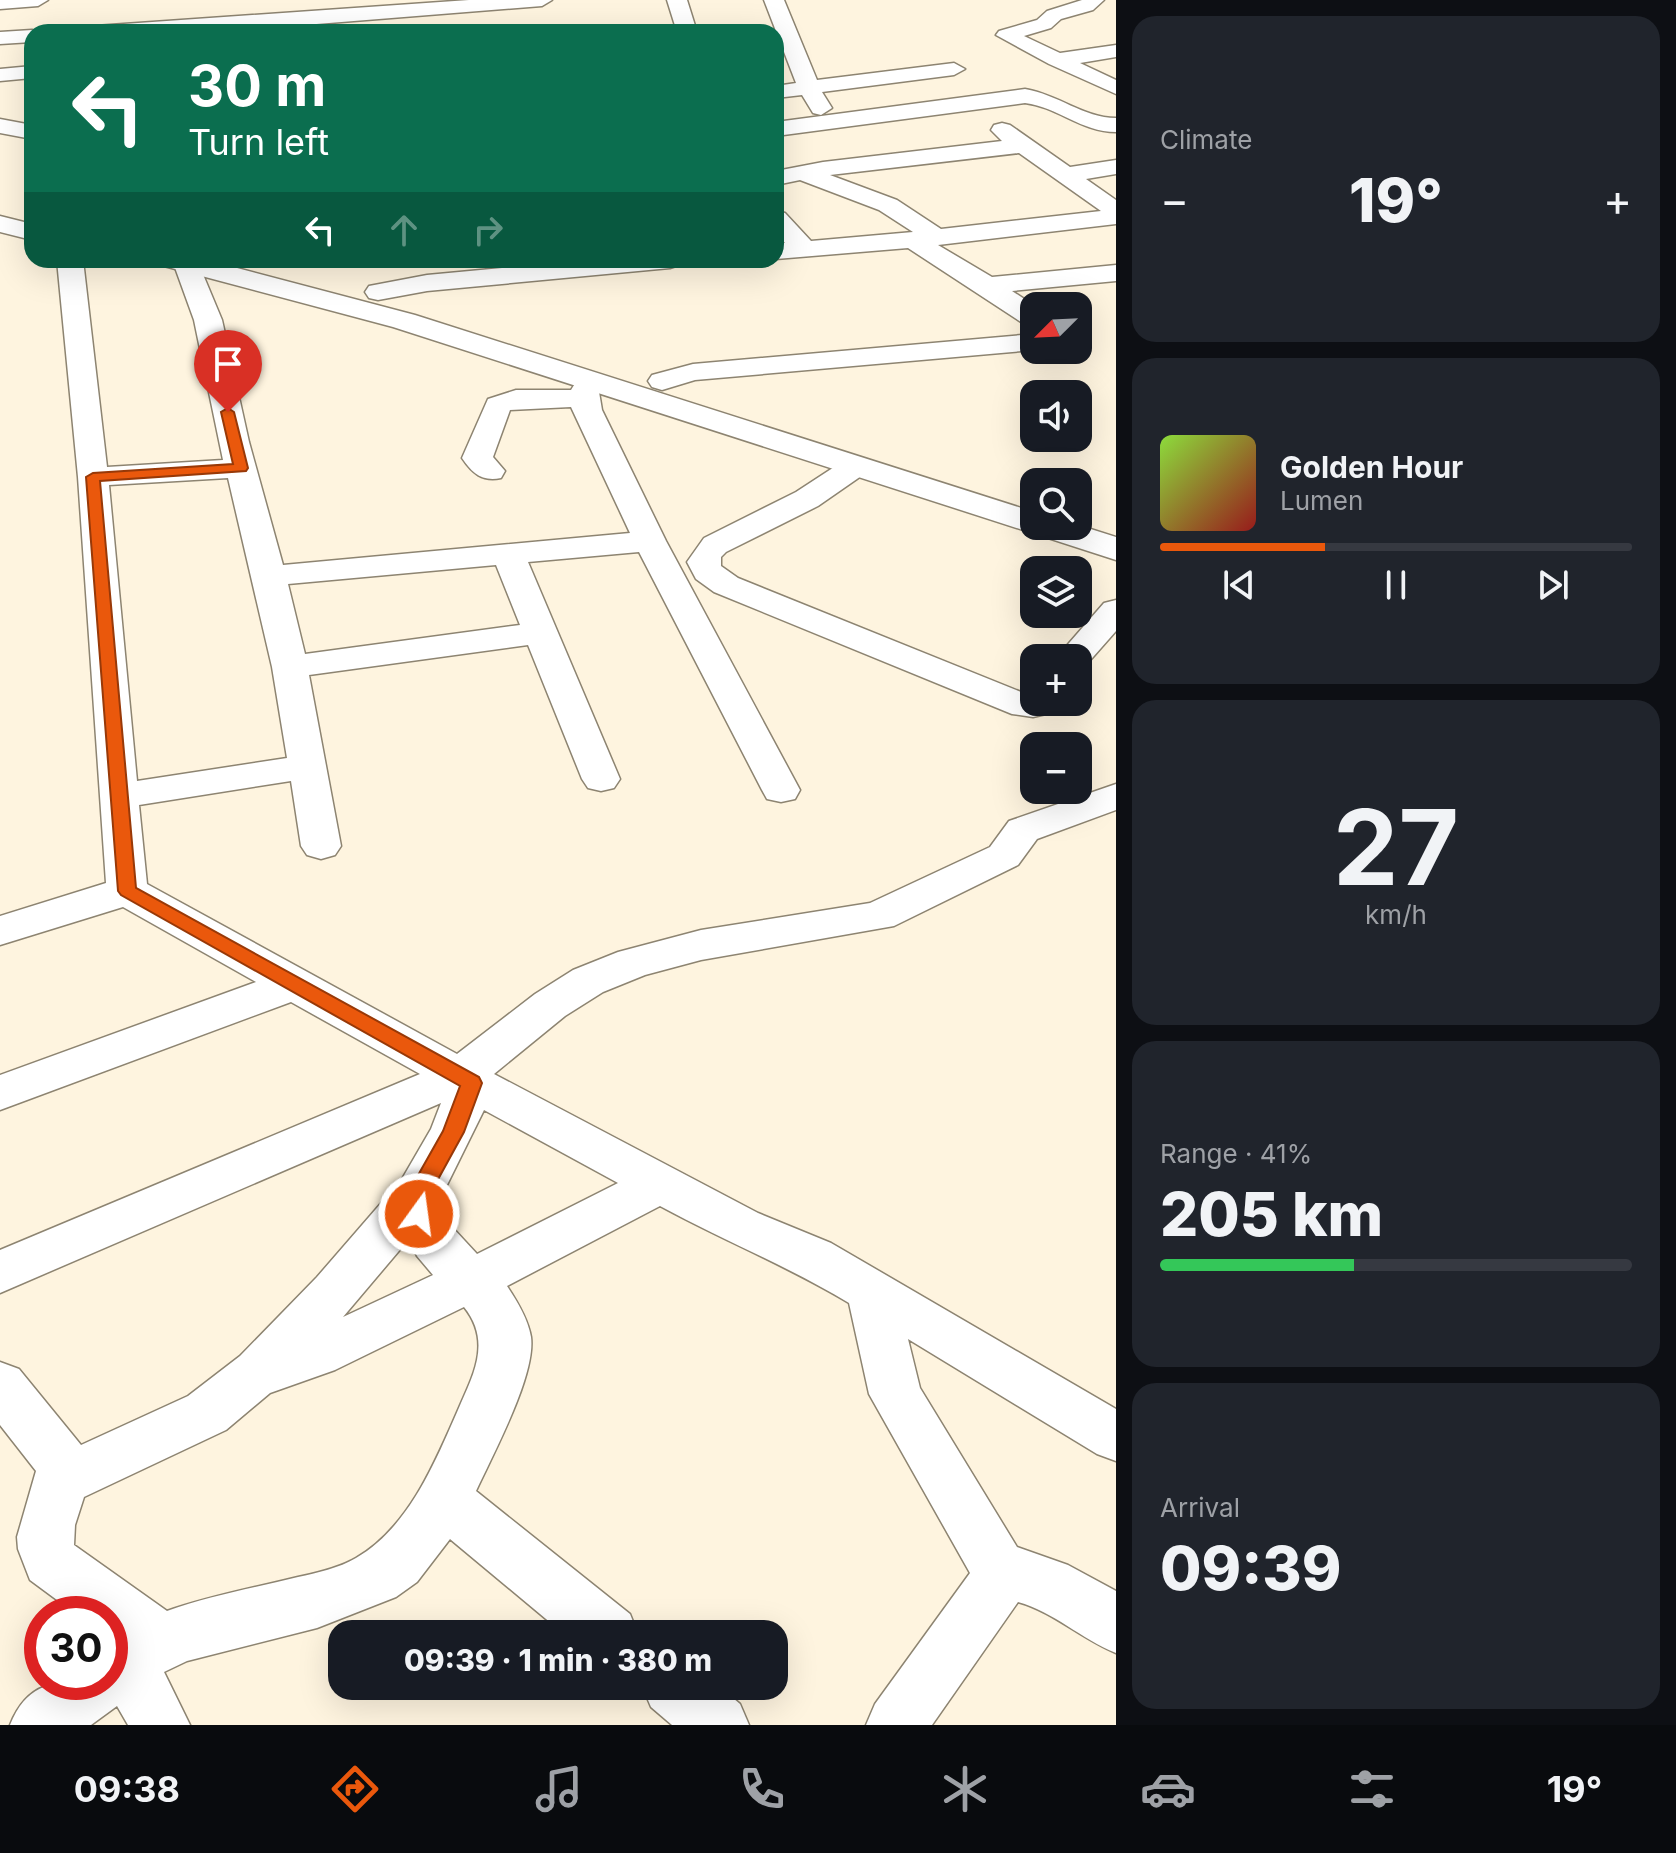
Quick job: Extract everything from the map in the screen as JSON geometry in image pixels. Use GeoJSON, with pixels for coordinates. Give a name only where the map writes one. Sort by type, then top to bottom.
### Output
{"type":"FeatureCollection","features":[{"type":"Feature","properties":{"kind":"main road"},"geometry":{"type":"LineString","coordinates":[[0,207],[24,212]]}},
{"type":"Feature","properties":{"kind":"main road"},"geometry":{"type":"LineString","coordinates":[[0,224],[24,230]]}},
{"type":"Feature","properties":{"kind":"main road"},"geometry":{"type":"LineString","coordinates":[[206,268],[404,321],[589,390],[856,466],[1020,519]]}},
{"type":"Feature","properties":{"kind":"main road"},"geometry":{"type":"LineString","coordinates":[[276,268],[378,292],[1020,493]]}},
{"type":"Feature","properties":{"kind":"main road"},"geometry":{"type":"LineString","coordinates":[[1092,515],[1116,523]]}},
{"type":"Feature","properties":{"kind":"main road"},"geometry":{"type":"LineString","coordinates":[[1088,540],[1116,549]]}},
{"type":"Feature","properties":{"kind":"street"},"geometry":{"type":"LineString","coordinates":[[7,2],[38,0]]}},
{"type":"Feature","properties":{"kind":"street"},"geometry":{"type":"LineString","coordinates":[[677,0],[684,24]]}},
{"type":"Feature","properties":{"kind":"street"},"geometry":{"type":"LineString","coordinates":[[774,0],[784,24]]}},
{"type":"Feature","properties":{"kind":"street"},"geometry":{"type":"LineString","coordinates":[[1116,10],[1094,0],[1086,6],[1054,15],[1044,24],[1006,35],[1116,88]]}},
{"type":"Feature","properties":{"kind":"street"},"geometry":{"type":"LineString","coordinates":[[325,24],[424,8],[534,1],[539,22]]}},
{"type":"Feature","properties":{"kind":"street"},"geometry":{"type":"LineString","coordinates":[[1027,7],[1054,15]]}},
{"type":"Feature","properties":{"kind":"street"},"geometry":{"type":"LineString","coordinates":[[424,8],[437,24]]}},
{"type":"Feature","properties":{"kind":"street"},"geometry":{"type":"LineString","coordinates":[[90,11],[96,24]]}},
{"type":"Feature","properties":{"kind":"street"},"geometry":{"type":"LineString","coordinates":[[784,25],[809,88],[829,121]]}},
{"type":"Feature","properties":{"kind":"street"},"geometry":{"type":"LineString","coordinates":[[0,38],[24,36]]}},
{"type":"Feature","properties":{"kind":"street"},"geometry":{"type":"LineString","coordinates":[[1056,60],[1116,51]]}},
{"type":"Feature","properties":{"kind":"street"},"geometry":{"type":"LineString","coordinates":[[784,91],[954,69]]}},
{"type":"Feature","properties":{"kind":"street"},"geometry":{"type":"LineString","coordinates":[[0,75],[24,73]]}},
{"type":"Feature","properties":{"kind":"street"},"geometry":{"type":"LineString","coordinates":[[784,128],[1032,96],[1096,125],[1116,125]]}},
{"type":"Feature","properties":{"kind":"street"},"geometry":{"type":"LineString","coordinates":[[964,103],[1116,211]]}},
{"type":"Feature","properties":{"kind":"street"},"geometry":{"type":"LineString","coordinates":[[0,114],[24,112]]}},
{"type":"Feature","properties":{"kind":"street"},"geometry":{"type":"LineString","coordinates":[[0,126],[24,130]]}},
{"type":"Feature","properties":{"kind":"street"},"geometry":{"type":"LineString","coordinates":[[784,176],[1024,145]]}},
{"type":"Feature","properties":{"kind":"street"},"geometry":{"type":"LineString","coordinates":[[1066,175],[1116,167]]}},
{"type":"Feature","properties":{"kind":"street"},"geometry":{"type":"LineString","coordinates":[[784,176],[888,205],[924,239],[1020,308]]}},
{"type":"Feature","properties":{"kind":"street"},"geometry":{"type":"LineString","coordinates":[[784,250],[924,239],[1116,217]]}},
{"type":"Feature","properties":{"kind":"street"},"geometry":{"type":"LineString","coordinates":[[784,227],[805,249]]}},
{"type":"Feature","properties":{"kind":"street"},"geometry":{"type":"LineString","coordinates":[[71,268],[93,477],[127,891]]}},
{"type":"Feature","properties":{"kind":"street"},"geometry":{"type":"LineString","coordinates":[[183,268],[208,320],[269,576],[290,667],[321,846]]}},
{"type":"Feature","properties":{"kind":"street"},"geometry":{"type":"LineString","coordinates":[[378,292],[427,283],[569,268]]}},
{"type":"Feature","properties":{"kind":"street"},"geometry":{"type":"LineString","coordinates":[[987,285],[1116,273]]}},
{"type":"Feature","properties":{"kind":"street"},"geometry":{"type":"LineString","coordinates":[[662,381],[693,372],[1020,343]]}},
{"type":"Feature","properties":{"kind":"street"},"geometry":{"type":"LineString","coordinates":[[490,471],[477,458],[498,405],[516,399],[589,390],[650,541],[781,790]]}},
{"type":"Feature","properties":{"kind":"street"},"geometry":{"type":"LineString","coordinates":[[856,466],[807,499],[715,545],[705,553],[703,561],[706,570],[726,585],[1020,704]]}},
{"type":"Feature","properties":{"kind":"street"},"geometry":{"type":"LineString","coordinates":[[93,477],[241,468]]}},
{"type":"Feature","properties":{"kind":"street"},"geometry":{"type":"LineString","coordinates":[[269,576],[650,541]]}},
{"type":"Feature","properties":{"kind":"street"},"geometry":{"type":"LineString","coordinates":[[508,554],[601,779]]}},
{"type":"Feature","properties":{"kind":"street"},"geometry":{"type":"LineString","coordinates":[[1086,644],[1116,610]]}},
{"type":"Feature","properties":{"kind":"street"},"geometry":{"type":"LineString","coordinates":[[290,667],[540,633]]}},
{"type":"Feature","properties":{"kind":"street"},"geometry":{"type":"LineString","coordinates":[[119,796],[307,767]]}},
{"type":"Feature","properties":{"kind":"street"},"geometry":{"type":"LineString","coordinates":[[0,1272],[466,1080],[550,1005],[588,981],[633,963],[701,945],[879,916],[1004,856],[1023,830],[1116,796]]}},
{"type":"Feature","properties":{"kind":"street"},"geometry":{"type":"LineString","coordinates":[[0,931],[127,891],[659,1184],[741,1227],[814,1257],[1116,1437]]}},
{"type":"Feature","properties":{"kind":"street"},"geometry":{"type":"LineString","coordinates":[[0,1093],[294,984]]}},
{"type":"Feature","properties":{"kind":"street"},"geometry":{"type":"LineString","coordinates":[[63,1480],[207,1413],[258,1372],[335,1292],[419,1193],[453,1132],[466,1080]]}},
{"type":"Feature","properties":{"kind":"street"},"geometry":{"type":"LineString","coordinates":[[258,1372],[282,1368],[317,1354],[659,1184]]}},
{"type":"Feature","properties":{"kind":"street"},"geometry":{"type":"LineString","coordinates":[[128,1664],[370,1580],[395,1565],[419,1539],[443,1498],[504,1366],[508,1346],[502,1318],[488,1295],[437,1247],[423,1226],[419,1214],[419,1193]]}},
{"type":"Feature","properties":{"kind":"street"},"geometry":{"type":"LineString","coordinates":[[871,1290],[895,1394],[1000,1571],[998,1582],[896,1725]]}},
{"type":"Feature","properties":{"kind":"street"},"geometry":{"type":"LineString","coordinates":[[6,1402],[57,1452],[64,1465],[63,1480],[43,1537],[44,1549],[75,1596]]}},
{"type":"Feature","properties":{"kind":"street"},"geometry":{"type":"LineString","coordinates":[[443,1498],[592,1620]]}},
{"type":"Feature","properties":{"kind":"street"},"geometry":{"type":"LineString","coordinates":[[1000,1571],[1035,1577],[1068,1591],[1116,1625]]}},
{"type":"Feature","properties":{"kind":"street"},"geometry":{"type":"LineString","coordinates":[[128,1670],[160,1725]]}},
{"type":"Feature","properties":{"kind":"street"},"geometry":{"type":"LineString","coordinates":[[40,1725],[75,1700]]}},
{"type":"Feature","properties":{"kind":"street"},"geometry":{"type":"LineString","coordinates":[[689,1700],[719,1725]]}},
{"type":"Feature","properties":{"kind":"route"},"geometry":{"type":"LineString","coordinates":[[228,412],[241,468],[93,477],[127,891],[472,1083],[453,1132],[419,1193],[419,1214]]}}]}
